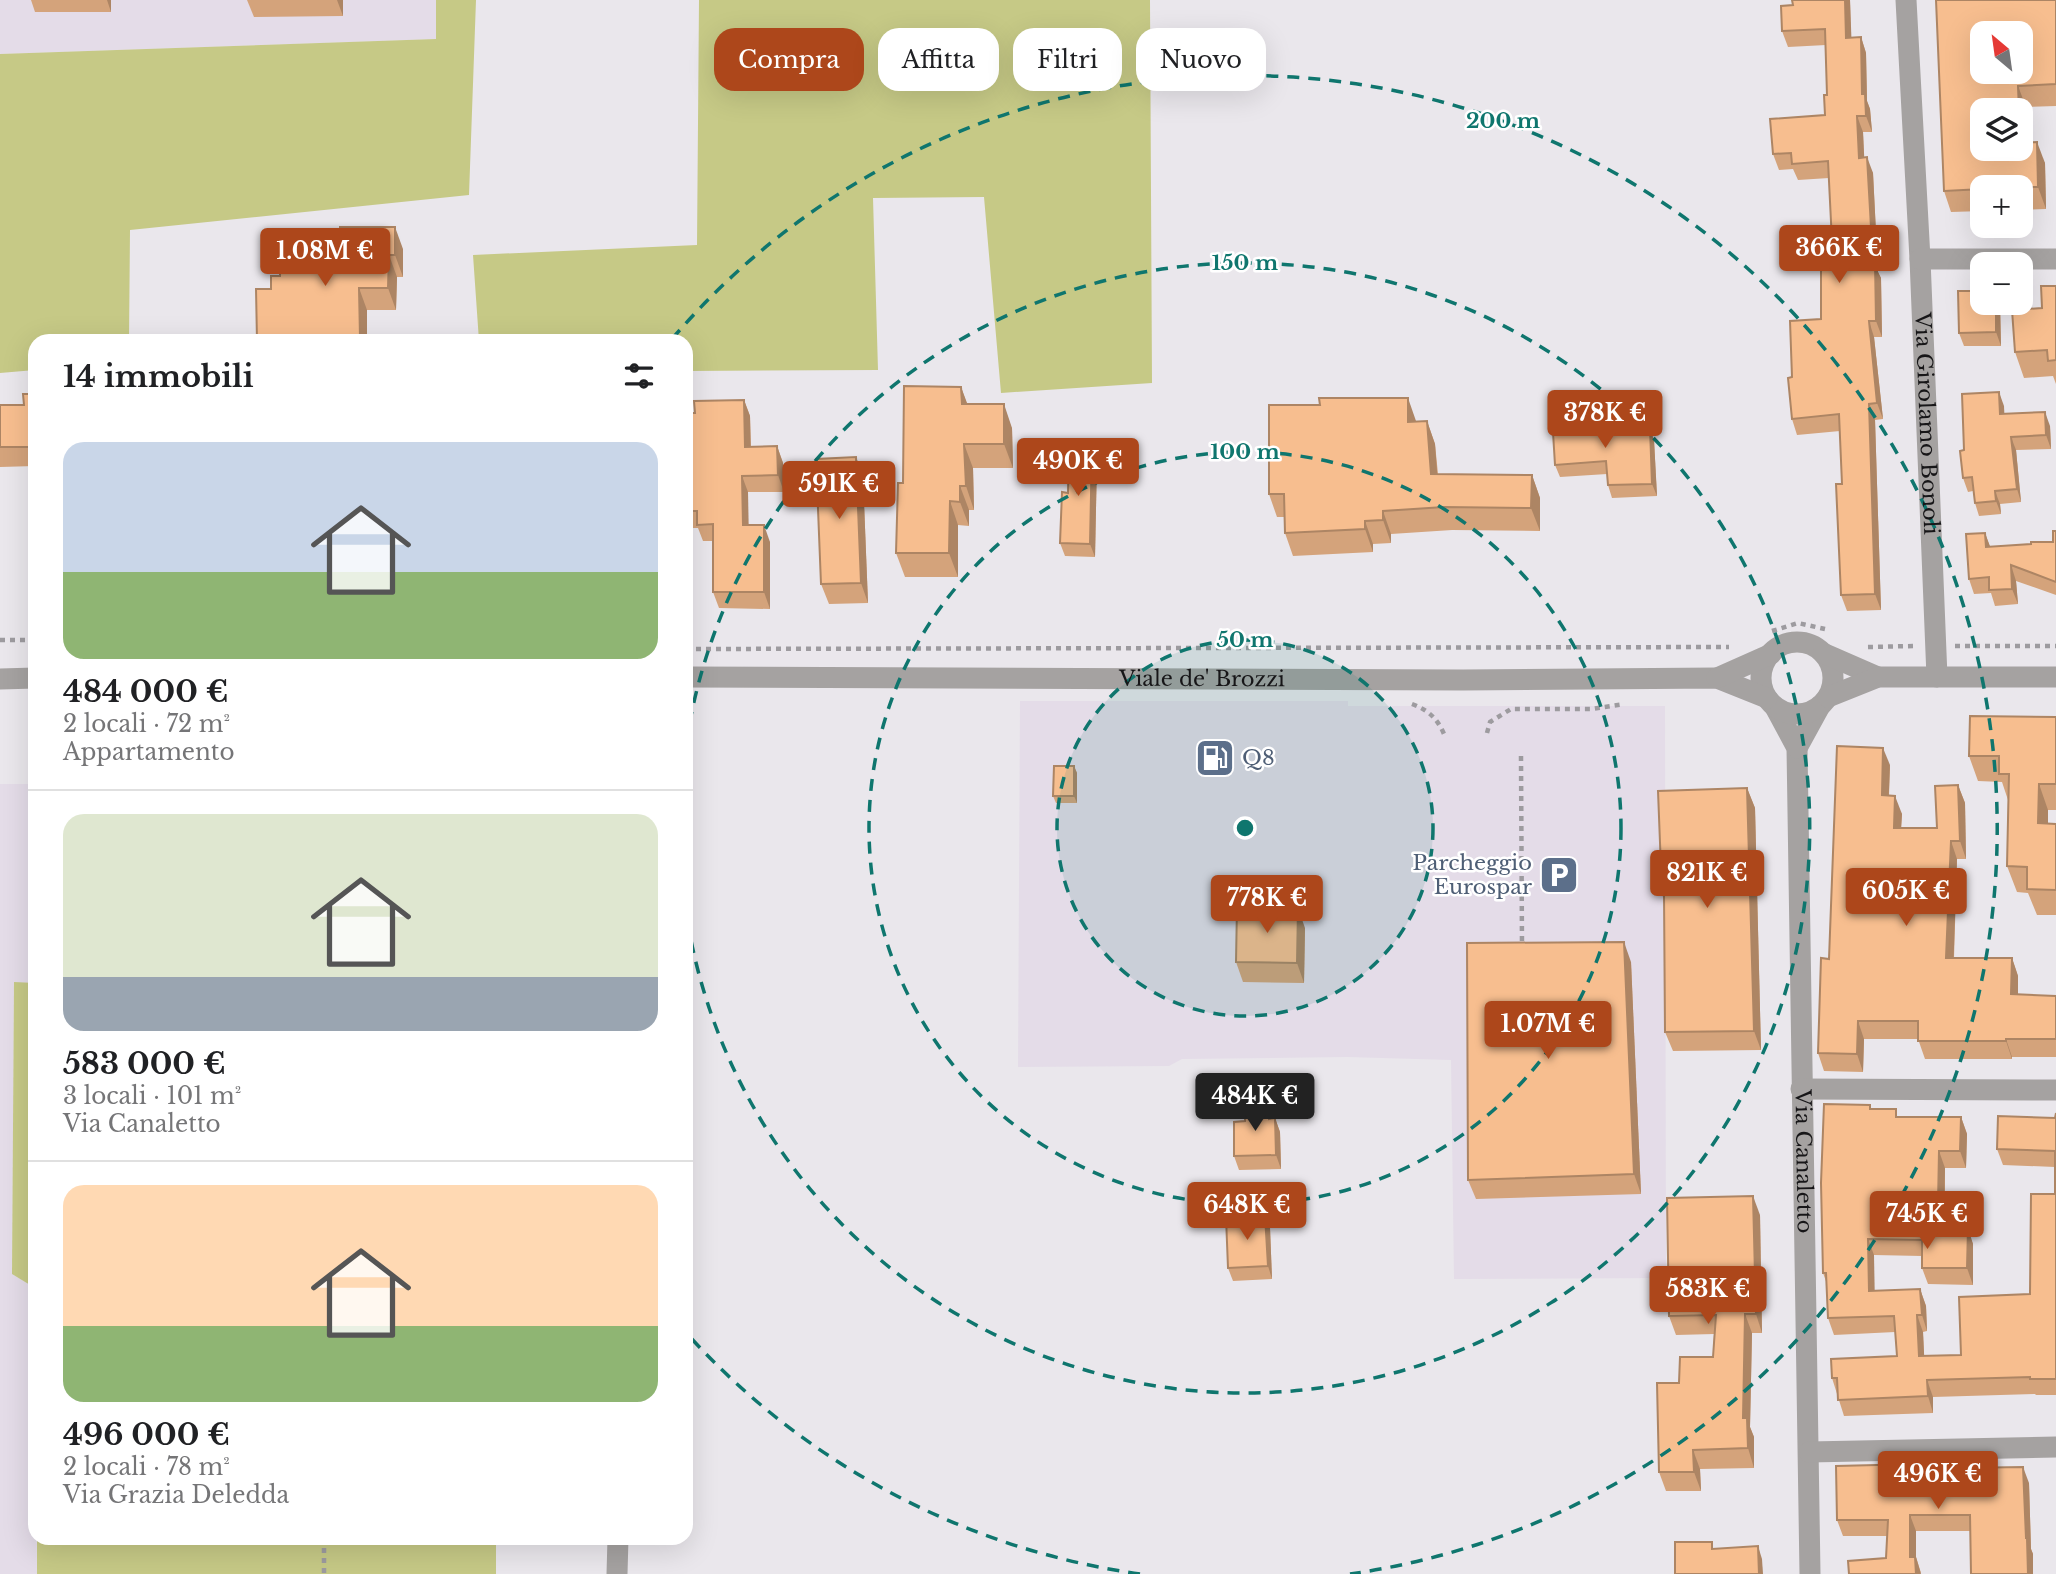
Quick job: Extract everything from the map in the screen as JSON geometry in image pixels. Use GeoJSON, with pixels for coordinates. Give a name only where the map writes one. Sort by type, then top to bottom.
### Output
{"type":"FeatureCollection","features":[{"type":"Feature","properties":{"kind":"street","name":"Via Girolamo Bonoli"},"geometry":{"type":"LineString","coordinates":[[1906,0],[1920,259],[1937,677]]}},
{"type":"Feature","properties":{"kind":"street"},"geometry":{"type":"LineString","coordinates":[[1920,259],[2056,259]]}},
{"type":"Feature","properties":{"kind":"street","name":"Viale de' Brozzi"},"geometry":{"type":"LineString","coordinates":[[1717,678],[1766,645],[1780,647],[1791,643],[1814,646],[1823,653],[1878,677],[2056,677]]}},
{"type":"Feature","properties":{"kind":"street"},"geometry":{"type":"LineString","coordinates":[[1766,645],[1761,675],[1762,687],[1771,702]]}},
{"type":"Feature","properties":{"kind":"street"},"geometry":{"type":"LineString","coordinates":[[1823,653],[1833,674],[1832,686],[1824,702]]}},
{"type":"Feature","properties":{"kind":"street","name":"Viale de' Brozzi"},"geometry":{"type":"LineString","coordinates":[[693,677],[1424,680],[1717,678],[1771,702],[1786,712],[1798,714],[1809,712],[1824,702],[1878,677]]}},
{"type":"Feature","properties":{"kind":"street"},"geometry":{"type":"LineString","coordinates":[[0,678],[28,678]]}},
{"type":"Feature","properties":{"kind":"street","name":"Via Canaletto"},"geometry":{"type":"LineString","coordinates":[[1771,702],[1797,748],[1810,1574]]}},
{"type":"Feature","properties":{"kind":"street","name":"Via Canaletto"},"geometry":{"type":"LineString","coordinates":[[1797,748],[1824,702]]}},
{"type":"Feature","properties":{"kind":"street"},"geometry":{"type":"LineString","coordinates":[[1801,1089],[2056,1090]]}},
{"type":"Feature","properties":{"kind":"street"},"geometry":{"type":"LineString","coordinates":[[1809,1452],[2056,1447]]}},
{"type":"Feature","properties":{"kind":"street"},"geometry":{"type":"LineString","coordinates":[[617,1574],[618,1545]]}},
{"type":"Feature","properties":{"kind":"path"},"geometry":{"type":"LineString","coordinates":[[1766,645],[1771,631],[1798,624],[1827,629]]}},
{"type":"Feature","properties":{"kind":"path"},"geometry":{"type":"LineString","coordinates":[[0,640],[28,640]]}},
{"type":"Feature","properties":{"kind":"path"},"geometry":{"type":"LineString","coordinates":[[1862,647],[2056,646]]}},
{"type":"Feature","properties":{"kind":"path"},"geometry":{"type":"LineString","coordinates":[[693,649],[1730,647]]}},
{"type":"Feature","properties":{"kind":"path"},"geometry":{"type":"LineString","coordinates":[[1402,702],[1427,710],[1439,722],[1444,734]]}},
{"type":"Feature","properties":{"kind":"path"},"geometry":{"type":"LineString","coordinates":[[1487,733],[1490,722],[1511,709],[1591,709],[1628,703]]}},
{"type":"Feature","properties":{"kind":"path"},"geometry":{"type":"LineString","coordinates":[[1521,755],[1522,949]]}},
{"type":"Feature","properties":{"kind":"path"},"geometry":{"type":"LineString","coordinates":[[324,1545],[324,1574]]}},
{"type":"Feature","properties":{"kind":"shaded area"},"geometry":{"type":"Polygon","coordinates":[[[0,0],[436,0],[436,39],[0,54],[0,0]]]}},
{"type":"Feature","properties":{"kind":"shaded area"},"geometry":{"type":"Polygon","coordinates":[[[1020,701],[1348,701],[1348,706],[1665,706],[1666,1278],[1454,1279],[1451,1060],[1347,1057],[1182,1059],[1169,1066],[1018,1067],[1020,701]]]}},
{"type":"Feature","properties":{"kind":"shaded area"},"geometry":{"type":"Polygon","coordinates":[[[0,784],[28,784],[28,983],[14,983],[12,1274],[28,1284],[28,1545],[37,1545],[37,1574],[0,1574],[0,784]]]}},
{"type":"Feature","properties":{"kind":"green space"},"geometry":{"type":"Polygon","coordinates":[[[436,0],[476,0],[469,195],[130,230],[129,334],[28,334],[28,371],[0,373],[0,54],[436,39],[436,0]]]}},
{"type":"Feature","properties":{"kind":"green space"},"geometry":{"type":"Polygon","coordinates":[[[699,0],[1150,0],[1150,28],[1136,28],[1136,91],[1150,91],[1152,383],[1001,393],[984,197],[873,198],[878,370],[693,371],[693,334],[479,334],[473,255],[697,245],[699,0]]]}},
{"type":"Feature","properties":{"kind":"green space"},"geometry":{"type":"Polygon","coordinates":[[[14,982],[28,983],[28,1284],[12,1274],[14,982]]]}},
{"type":"Feature","properties":{"kind":"green space"},"geometry":{"type":"Polygon","coordinates":[[[37,1545],[496,1545],[496,1574],[37,1574],[37,1545]]]}},
{"type":"Feature","properties":{"kind":"building"},"geometry":{"type":"Polygon","coordinates":[[[1792,0],[1845,0],[1846,38],[1861,37],[1862,94],[1865,94],[1866,116],[1857,116],[1859,158],[1867,157],[1875,262],[1876,321],[1869,321],[1877,403],[1869,404],[1875,594],[1841,595],[1836,484],[1842,484],[1839,414],[1792,419],[1788,378],[1792,377],[1790,321],[1821,319],[1821,262],[1833,262],[1828,161],[1792,164],[1791,153],[1773,154],[1770,119],[1825,115],[1825,29],[1782,31],[1781,6],[1793,5],[1792,0]]]}},
{"type":"Feature","properties":{"kind":"building"},"geometry":{"type":"Polygon","coordinates":[[[1936,0],[2056,0],[2056,84],[2018,86],[2018,98],[1970,98],[1970,161],[2033,161],[2033,142],[2037,142],[2038,187],[2033,187],[2033,175],[1970,175],[1970,190],[1944,191],[1936,0]]]}},
{"type":"Feature","properties":{"kind":"building"},"geometry":{"type":"Polygon","coordinates":[[[340,227],[395,227],[395,255],[389,255],[388,288],[359,288],[360,334],[257,334],[256,289],[271,289],[271,276],[280,276],[280,261],[289,249],[304,246],[340,252],[340,227]]]}},
{"type":"Feature","properties":{"kind":"building"},"geometry":{"type":"Polygon","coordinates":[[[2041,286],[2056,286],[2056,360],[2048,361],[2047,350],[2015,352],[2012,315],[2033,315],[2033,309],[2042,308],[2041,286]]]}},
{"type":"Feature","properties":{"kind":"building"},"geometry":{"type":"Polygon","coordinates":[[[1958,291],[1970,291],[1970,315],[1996,315],[1996,332],[1959,333],[1958,291]]]}},
{"type":"Feature","properties":{"kind":"building"},"geometry":{"type":"Polygon","coordinates":[[[904,386],[961,387],[962,404],[1004,404],[1004,444],[964,444],[966,486],[960,486],[960,502],[950,501],[949,553],[896,553],[898,483],[903,483],[904,386]]]}},
{"type":"Feature","properties":{"kind":"building"},"geometry":{"type":"Polygon","coordinates":[[[1999,392],[2000,414],[2045,412],[2046,435],[2011,437],[2017,489],[1995,491],[1996,501],[1975,503],[1972,477],[1963,478],[1960,451],[1964,450],[1962,394],[1999,392]]]}},
{"type":"Feature","properties":{"kind":"building"},"geometry":{"type":"Polygon","coordinates":[[[23,394],[28,394],[28,447],[0,447],[0,405],[24,405],[23,394]]]}},
{"type":"Feature","properties":{"kind":"building"},"geometry":{"type":"Polygon","coordinates":[[[1319,398],[1408,398],[1408,422],[1427,421],[1431,474],[1532,475],[1531,508],[1444,507],[1383,511],[1383,520],[1365,521],[1365,529],[1285,533],[1284,494],[1269,494],[1269,405],[1320,405],[1319,398]]]}},
{"type":"Feature","properties":{"kind":"building"},"geometry":{"type":"Polygon","coordinates":[[[744,400],[745,447],[777,446],[778,475],[742,476],[743,525],[764,525],[764,592],[713,592],[713,524],[697,525],[697,511],[693,511],[694,401],[744,400]]]}},
{"type":"Feature","properties":{"kind":"building"},"geometry":{"type":"Polygon","coordinates":[[[1571,415],[1572,427],[1589,425],[1590,430],[1650,428],[1652,484],[1608,485],[1606,461],[1555,465],[1552,416],[1571,415]]]}},
{"type":"Feature","properties":{"kind":"building"},"geometry":{"type":"Polygon","coordinates":[[[1069,446],[1092,447],[1090,544],[1060,543],[1062,492],[1068,493],[1069,446]]]}},
{"type":"Feature","properties":{"kind":"building"},"geometry":{"type":"Polygon","coordinates":[[[856,457],[861,583],[821,584],[816,459],[856,457]]]}},
{"type":"Feature","properties":{"kind":"building"},"geometry":{"type":"Polygon","coordinates":[[[2053,531],[2056,531],[2056,582],[2011,565],[2012,589],[1989,590],[1989,577],[1969,579],[1966,534],[1985,533],[1986,547],[2053,542],[2053,531]]]}},
{"type":"Feature","properties":{"kind":"building"},"geometry":{"type":"Polygon","coordinates":[[[1970,716],[2056,717],[2056,784],[2039,784],[2038,823],[2056,824],[2056,890],[2027,889],[2027,867],[2007,866],[2009,774],[1999,774],[1999,756],[1969,756],[1970,716]]]}},
{"type":"Feature","properties":{"kind":"building"},"geometry":{"type":"Polygon","coordinates":[[[1837,746],[1883,748],[1882,795],[1895,796],[1894,828],[1937,828],[1935,786],[1958,785],[1960,841],[1951,841],[1946,958],[2012,958],[2011,994],[2056,996],[2056,1039],[1918,1041],[1918,1021],[1858,1021],[1857,1054],[1818,1053],[1821,958],[1829,959],[1837,746]]]}},
{"type":"Feature","properties":{"kind":"building"},"geometry":{"type":"Polygon","coordinates":[[[1054,766],[1074,766],[1074,796],[1053,796],[1054,766]]]}},
{"type":"Feature","properties":{"kind":"building"},"geometry":{"type":"Polygon","coordinates":[[[1747,788],[1754,1031],[1665,1032],[1664,894],[1658,791],[1747,788]]]}},
{"type":"Feature","properties":{"kind":"building"},"geometry":{"type":"Polygon","coordinates":[[[1237,906],[1298,908],[1297,963],[1236,962],[1237,906]]]}},
{"type":"Feature","properties":{"kind":"building"},"geometry":{"type":"Polygon","coordinates":[[[1624,942],[1634,1174],[1468,1180],[1467,943],[1624,942]]]}},
{"type":"Feature","properties":{"kind":"building"},"geometry":{"type":"Polygon","coordinates":[[[1269,1104],[1269,1119],[1275,1118],[1276,1155],[1234,1156],[1234,1122],[1245,1121],[1245,1105],[1269,1104]]]}},
{"type":"Feature","properties":{"kind":"building"},"geometry":{"type":"Polygon","coordinates":[[[1824,1104],[1870,1105],[1870,1109],[1896,1109],[1896,1117],[1961,1117],[1960,1151],[1939,1151],[1938,1205],[1960,1206],[1959,1228],[1968,1228],[1967,1268],[1922,1268],[1922,1240],[1868,1239],[1869,1291],[1920,1289],[1922,1315],[1917,1315],[1919,1356],[1961,1355],[1959,1297],[2030,1294],[2031,1194],[2055,1194],[2055,1151],[1997,1149],[1998,1116],[2055,1118],[2056,1113],[2056,1379],[2030,1377],[1927,1380],[1928,1396],[1838,1400],[1837,1378],[1832,1378],[1831,1359],[1897,1356],[1894,1316],[1828,1318],[1826,1273],[1823,1273],[1821,1183],[1824,1104]]]}},
{"type":"Feature","properties":{"kind":"building"},"geometry":{"type":"Polygon","coordinates":[[[1753,1196],[1756,1314],[1745,1314],[1743,1418],[1747,1418],[1748,1448],[1693,1450],[1694,1472],[1659,1472],[1657,1383],[1679,1383],[1680,1357],[1713,1357],[1716,1315],[1669,1316],[1667,1198],[1753,1196]]]}},
{"type":"Feature","properties":{"kind":"building"},"geometry":{"type":"Polygon","coordinates":[[[1265,1215],[1268,1266],[1228,1268],[1226,1217],[1265,1215]]]}},
{"type":"Feature","properties":{"kind":"building"},"geometry":{"type":"Polygon","coordinates":[[[1959,1463],[1959,1468],[2023,1467],[2028,1574],[1971,1574],[1970,1515],[1910,1515],[1910,1557],[1915,1557],[1916,1574],[1849,1574],[1848,1561],[1886,1558],[1888,1520],[1837,1520],[1836,1466],[1959,1463]]]}},
{"type":"Feature","properties":{"kind":"building"},"geometry":{"type":"Polygon","coordinates":[[[1675,1542],[1712,1542],[1712,1549],[1758,1546],[1759,1574],[1675,1574],[1675,1542]]]}},
{"type":"Feature","properties":{"kind":"place","name":"Q8"},"geometry":{"type":"Point","coordinates":[1215,758]}},
{"type":"Feature","properties":{"kind":"place","name":"Parcheggio Eurospar"},"geometry":{"type":"Point","coordinates":[1559,875]}}]}
